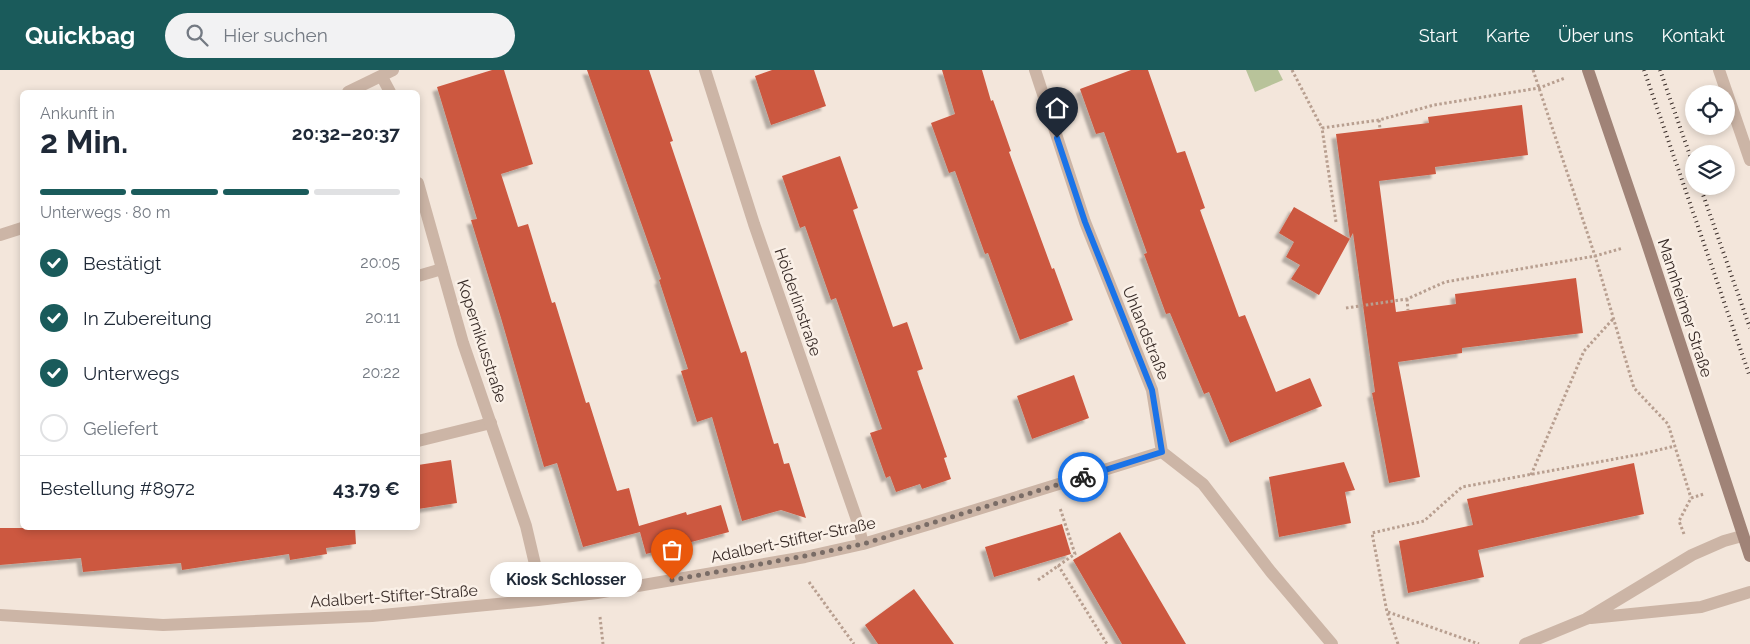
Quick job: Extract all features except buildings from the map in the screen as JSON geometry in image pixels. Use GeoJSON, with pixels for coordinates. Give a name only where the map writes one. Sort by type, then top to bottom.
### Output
{"type":"FeatureCollection","features":[{"type":"Feature","properties":{"kind":"main road","name":"Mannheimer Straße"},"geometry":{"type":"LineString","coordinates":[[1588,70],[1750,556]]}},
{"type":"Feature","properties":{"kind":"street"},"geometry":{"type":"LineString","coordinates":[[353,90],[393,70]]}},
{"type":"Feature","properties":{"kind":"street","name":"Hölderlinstraße"},"geometry":{"type":"LineString","coordinates":[[705,70],[754,224],[857,520],[863,544]]}},
{"type":"Feature","properties":{"kind":"street","name":"Uhlandstraße"},"geometry":{"type":"LineString","coordinates":[[1035,70],[1085,222],[1152,390],[1162,452]]}},
{"type":"Feature","properties":{"kind":"street"},"geometry":{"type":"LineString","coordinates":[[1720,70],[1750,160]]}},
{"type":"Feature","properties":{"kind":"street"},"geometry":{"type":"LineString","coordinates":[[382,77],[389,90]]}},
{"type":"Feature","properties":{"kind":"street","name":"Kopernikusstraße"},"geometry":{"type":"LineString","coordinates":[[420,190],[463,343],[526,526],[538,577],[538,600]]}},
{"type":"Feature","properties":{"kind":"street"},"geometry":{"type":"LineString","coordinates":[[0,235],[20,229]]}},
{"type":"Feature","properties":{"kind":"street","name":"Kopernikusstraße"},"geometry":{"type":"LineString","coordinates":[[420,275],[442,269]]}},
{"type":"Feature","properties":{"kind":"street","name":"Kopernikusstraße"},"geometry":{"type":"LineString","coordinates":[[420,441],[491,423]]}},
{"type":"Feature","properties":{"kind":"street"},"geometry":{"type":"LineString","coordinates":[[1162,452],[1203,484],[1271,572],[1332,644]]}},
{"type":"Feature","properties":{"kind":"street","name":"Adalbert-Stifter-Straße"},"geometry":{"type":"LineString","coordinates":[[0,615],[163,625],[372,616],[597,593],[863,544],[1162,452]]}},
{"type":"Feature","properties":{"kind":"street"},"geometry":{"type":"LineString","coordinates":[[1525,644],[1586,619],[1692,555],[1724,541],[1742,536]]}},
{"type":"Feature","properties":{"kind":"street"},"geometry":{"type":"LineString","coordinates":[[1586,619],[1701,607],[1750,592]]}},
{"type":"Feature","properties":{"kind":"path"},"geometry":{"type":"LineString","coordinates":[[1292,70],[1322,128],[1336,222]]}},
{"type":"Feature","properties":{"kind":"path"},"geometry":{"type":"LineString","coordinates":[[1533,70],[1595,256],[1634,388],[1668,424],[1691,498]]}},
{"type":"Feature","properties":{"kind":"path"},"geometry":{"type":"LineString","coordinates":[[1322,128],[1379,120],[1434,105],[1539,88],[1552,83]]}},
{"type":"Feature","properties":{"kind":"path"},"geometry":{"type":"LineString","coordinates":[[1379,120],[1380,129]]}},
{"type":"Feature","properties":{"kind":"path"},"geometry":{"type":"LineString","coordinates":[[1346,308],[1407,298],[1445,282],[1603,254]]}},
{"type":"Feature","properties":{"kind":"path"},"geometry":{"type":"LineString","coordinates":[[1407,298],[1408,310]]}},
{"type":"Feature","properties":{"kind":"path"},"geometry":{"type":"LineString","coordinates":[[1531,474],[1584,351],[1614,318]]}},
{"type":"Feature","properties":{"kind":"path"},"geometry":{"type":"LineString","coordinates":[[1398,644],[1387,612],[1372,533],[1424,521],[1462,487],[1642,454],[1675,446]]}},
{"type":"Feature","properties":{"kind":"path"},"geometry":{"type":"LineString","coordinates":[[1038,580],[1075,554],[1053,486]]}},
{"type":"Feature","properties":{"kind":"path"},"geometry":{"type":"LineString","coordinates":[[805,556],[809,582],[854,644]]}},
{"type":"Feature","properties":{"kind":"path"},"geometry":{"type":"LineString","coordinates":[[1058,565],[1107,644]]}},
{"type":"Feature","properties":{"kind":"path"},"geometry":{"type":"LineString","coordinates":[[1387,612],[1479,644]]}},
{"type":"Feature","properties":{"kind":"green space"},"geometry":{"type":"Polygon","coordinates":[[[1246,70],[1278,70],[1283,80],[1255,92],[1246,70]]]}},
{"type":"Feature","properties":{"kind":"railway"},"geometry":{"type":"LineString","coordinates":[[1644,70],[1750,377]]}},
{"type":"Feature","properties":{"kind":"railway"},"geometry":{"type":"LineString","coordinates":[[1660,70],[1686,145]]}},
{"type":"Feature","properties":{"kind":"railway"},"geometry":{"type":"LineString","coordinates":[[1703,195],[1750,328]]}},
{"type":"Feature","properties":{"kind":"way so far"},"geometry":{"type":"LineString","coordinates":[[672,580],[863,544],[1083,477]]}},
{"type":"Feature","properties":{"kind":"place","name":"Kiosk Schlosser"},"geometry":{"type":"Point","coordinates":[672,580]}},
{"type":"Feature","properties":{"kind":"route"},"geometry":{"type":"LineString","coordinates":[[1057,138],[1085,222],[1152,390],[1162,452],[1083,477]]}}]}
